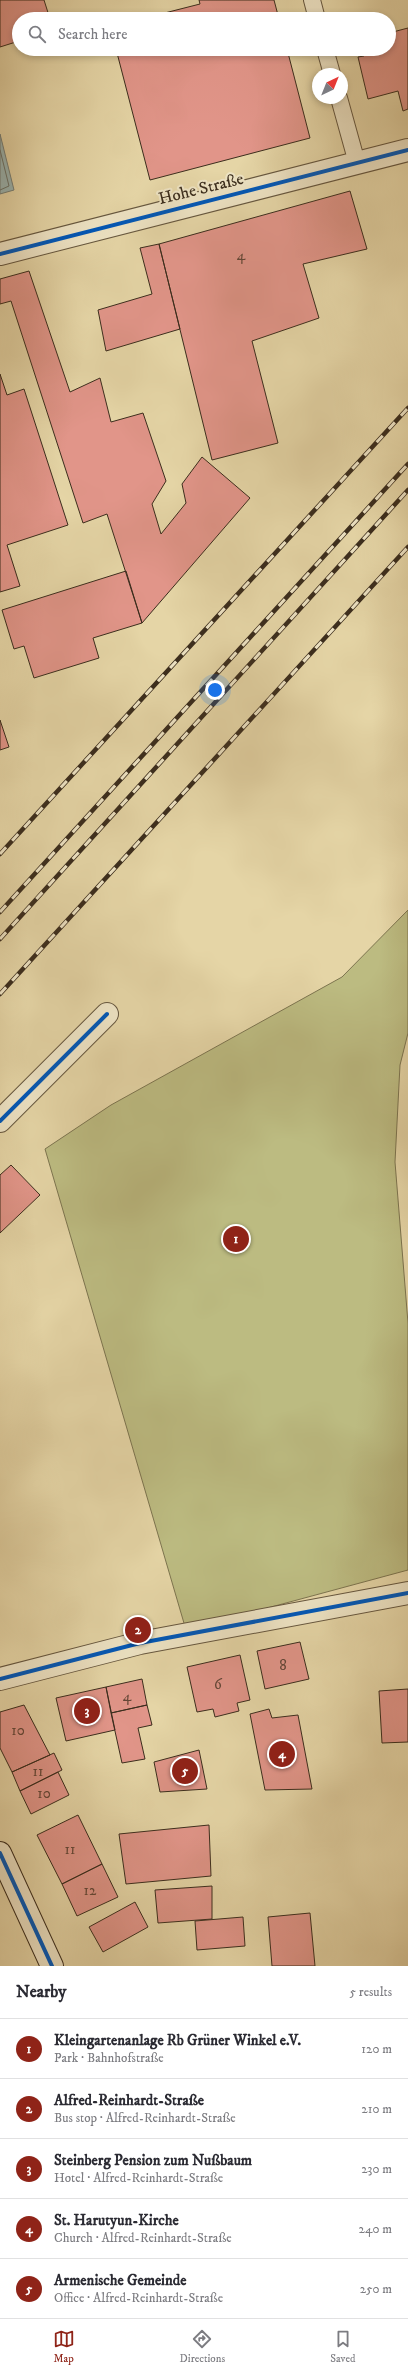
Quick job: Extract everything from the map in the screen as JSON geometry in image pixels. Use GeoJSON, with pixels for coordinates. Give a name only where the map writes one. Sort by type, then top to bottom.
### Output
{"type":"FeatureCollection","features":[{"type":"Feature","properties":{"kind":"street","name":"Hohe Straße"},"geometry":{"type":"LineString","coordinates":[[0,254],[408,150]]}},
{"type":"Feature","properties":{"kind":"street"},"geometry":{"type":"LineString","coordinates":[[0,1121],[107,1014]]}},
{"type":"Feature","properties":{"kind":"street"},"geometry":{"type":"LineString","coordinates":[[0,1679],[140,1643],[408,1593]]}},
{"type":"Feature","properties":{"kind":"street"},"geometry":{"type":"LineString","coordinates":[[0,1853],[52,1966]]}},
{"type":"Feature","properties":{"kind":"lane"},"geometry":{"type":"LineString","coordinates":[[312,0],[315,12]]}},
{"type":"Feature","properties":{"kind":"lane"},"geometry":{"type":"LineString","coordinates":[[328,56],[331,68]]}},
{"type":"Feature","properties":{"kind":"lane"},"geometry":{"type":"LineString","coordinates":[[341,104],[357,163]]}},
{"type":"Feature","properties":{"kind":"shaded area"},"geometry":{"type":"Polygon","coordinates":[[[408,910],[408,1033],[400,1065],[395,1162],[408,1323],[408,1570],[186,1630],[45,1149],[111,1105],[342,977],[408,910]]]}},
{"type":"Feature","properties":{"kind":"water"},"geometry":{"type":"Polygon","coordinates":[[[0,134],[14,190],[0,194],[0,134]]]}},
{"type":"Feature","properties":{"kind":"building"},"geometry":{"type":"Polygon","coordinates":[[[0,0],[44,0],[48,12],[12,12],[12,43],[0,47],[0,0]]]}},
{"type":"Feature","properties":{"kind":"building"},"geometry":{"type":"Polygon","coordinates":[[[199,0],[274,0],[277,12],[169,12],[200,4],[199,0]]]}},
{"type":"Feature","properties":{"kind":"building"},"geometry":{"type":"Polygon","coordinates":[[[408,28],[408,109],[403,111],[398,91],[368,99],[358,57],[396,56],[396,31],[408,28]]]}},
{"type":"Feature","properties":{"kind":"building"},"geometry":{"type":"Polygon","coordinates":[[[118,56],[289,56],[310,138],[150,180],[118,56]]]}},
{"type":"Feature","properties":{"kind":"building"},"geometry":{"type":"Polygon","coordinates":[[[350,191],[367,249],[303,264],[319,318],[252,341],[278,443],[212,460],[159,244],[350,191]]]}},
{"type":"Feature","properties":{"kind":"building"},"geometry":{"type":"Polygon","coordinates":[[[159,244],[180,329],[106,351],[98,310],[152,294],[140,248],[159,244]]]}},
{"type":"Feature","properties":{"kind":"building"},"geometry":{"type":"Polygon","coordinates":[[[29,271],[70,392],[100,378],[111,422],[143,413],[166,481],[152,504],[161,534],[186,503],[182,484],[202,457],[250,498],[142,623],[107,514],[83,523],[11,301],[0,304],[0,279],[29,271]]]}},
{"type":"Feature","properties":{"kind":"building"},"geometry":{"type":"Polygon","coordinates":[[[0,374],[7,395],[24,389],[68,525],[7,545],[20,586],[0,592],[0,374]]]}},
{"type":"Feature","properties":{"kind":"building"},"geometry":{"type":"Polygon","coordinates":[[[126,571],[142,623],[93,638],[99,658],[34,678],[24,646],[14,649],[2,610],[126,571]]]}},
{"type":"Feature","properties":{"kind":"building"},"geometry":{"type":"Polygon","coordinates":[[[0,720],[9,747],[0,750],[0,720]]]}},
{"type":"Feature","properties":{"kind":"building"},"geometry":{"type":"Polygon","coordinates":[[[11,1165],[40,1195],[0,1233],[0,1175],[11,1165]]]}},
{"type":"Feature","properties":{"kind":"building"},"geometry":{"type":"Polygon","coordinates":[[[300,1642],[309,1679],[265,1689],[257,1651],[300,1642]]]}},
{"type":"Feature","properties":{"kind":"building"},"geometry":{"type":"Polygon","coordinates":[[[240,1655],[250,1700],[237,1703],[239,1711],[215,1717],[213,1709],[197,1712],[187,1667],[240,1655]]]}},
{"type":"Feature","properties":{"kind":"building"},"geometry":{"type":"Polygon","coordinates":[[[142,1679],[147,1705],[111,1713],[106,1687],[142,1679]]]}},
{"type":"Feature","properties":{"kind":"building"},"geometry":{"type":"Polygon","coordinates":[[[106,1687],[115,1730],[66,1741],[56,1698],[106,1687]]]}},
{"type":"Feature","properties":{"kind":"building"},"geometry":{"type":"Polygon","coordinates":[[[408,1689],[408,1742],[382,1743],[379,1691],[408,1689]]]}},
{"type":"Feature","properties":{"kind":"building"},"geometry":{"type":"Polygon","coordinates":[[[24,1705],[50,1755],[12,1772],[0,1748],[0,1712],[24,1705]]]}},
{"type":"Feature","properties":{"kind":"building"},"geometry":{"type":"Polygon","coordinates":[[[147,1705],[152,1725],[138,1728],[145,1759],[122,1763],[111,1713],[147,1705]]]}},
{"type":"Feature","properties":{"kind":"building"},"geometry":{"type":"Polygon","coordinates":[[[269,1709],[272,1718],[298,1715],[312,1789],[265,1790],[250,1714],[269,1709]]]}},
{"type":"Feature","properties":{"kind":"building"},"geometry":{"type":"Polygon","coordinates":[[[199,1750],[207,1789],[160,1792],[154,1762],[199,1750]]]}},
{"type":"Feature","properties":{"kind":"building"},"geometry":{"type":"Polygon","coordinates":[[[54,1753],[62,1770],[20,1791],[12,1772],[54,1753]]]}},
{"type":"Feature","properties":{"kind":"building"},"geometry":{"type":"Polygon","coordinates":[[[58,1772],[69,1795],[31,1814],[20,1791],[58,1772]]]}},
{"type":"Feature","properties":{"kind":"building"},"geometry":{"type":"Polygon","coordinates":[[[78,1815],[102,1864],[62,1884],[37,1835],[78,1815]]]}},
{"type":"Feature","properties":{"kind":"building"},"geometry":{"type":"Polygon","coordinates":[[[209,1825],[211,1876],[126,1884],[119,1834],[209,1825]]]}},
{"type":"Feature","properties":{"kind":"building"},"geometry":{"type":"Polygon","coordinates":[[[102,1864],[118,1897],[77,1916],[62,1884],[102,1864]]]}},
{"type":"Feature","properties":{"kind":"building"},"geometry":{"type":"Polygon","coordinates":[[[212,1886],[212,1919],[158,1923],[155,1890],[212,1886]]]}},
{"type":"Feature","properties":{"kind":"building"},"geometry":{"type":"Polygon","coordinates":[[[135,1902],[148,1927],[103,1952],[89,1927],[135,1902]]]}},
{"type":"Feature","properties":{"kind":"building"},"geometry":{"type":"Polygon","coordinates":[[[310,1913],[315,1966],[272,1966],[268,1917],[310,1913]]]}},
{"type":"Feature","properties":{"kind":"building"},"geometry":{"type":"Polygon","coordinates":[[[243,1917],[245,1946],[197,1950],[195,1921],[243,1917]]]}},
{"type":"Feature","properties":{"kind":"railway"},"geometry":{"type":"LineString","coordinates":[[0,854],[408,408]]}},
{"type":"Feature","properties":{"kind":"railway"},"geometry":{"type":"LineString","coordinates":[[0,912],[408,464]]}},
{"type":"Feature","properties":{"kind":"railway"},"geometry":{"type":"LineString","coordinates":[[0,939],[408,490]]}},
{"type":"Feature","properties":{"kind":"railway"},"geometry":{"type":"LineString","coordinates":[[0,994],[408,547]]}},
{"type":"Feature","properties":{"kind":"cycle path"},"geometry":{"type":"LineString","coordinates":[[0,254],[408,150]]}},
{"type":"Feature","properties":{"kind":"cycle path"},"geometry":{"type":"LineString","coordinates":[[0,1121],[107,1014]]}},
{"type":"Feature","properties":{"kind":"cycle path"},"geometry":{"type":"LineString","coordinates":[[0,1679],[140,1643],[408,1593]]}},
{"type":"Feature","properties":{"kind":"cycle path"},"geometry":{"type":"LineString","coordinates":[[0,1853],[52,1966]]}},
{"type":"Feature","properties":{"kind":"place","name":"Kleingartenanlage Rb Grüner Winkel e.V."},"geometry":{"type":"Point","coordinates":[236,1239]}},
{"type":"Feature","properties":{"kind":"place","name":"Alfred-Reinhardt-Straße"},"geometry":{"type":"Point","coordinates":[138,1630]}},
{"type":"Feature","properties":{"kind":"place","name":"Steinberg Pension zum Nußbaum"},"geometry":{"type":"Point","coordinates":[87,1711]}},
{"type":"Feature","properties":{"kind":"place","name":"St. Harutyun-Kirche"},"geometry":{"type":"Point","coordinates":[282,1754]}},
{"type":"Feature","properties":{"kind":"place","name":"Armenische Gemeinde"},"geometry":{"type":"Point","coordinates":[185,1771]}}]}
